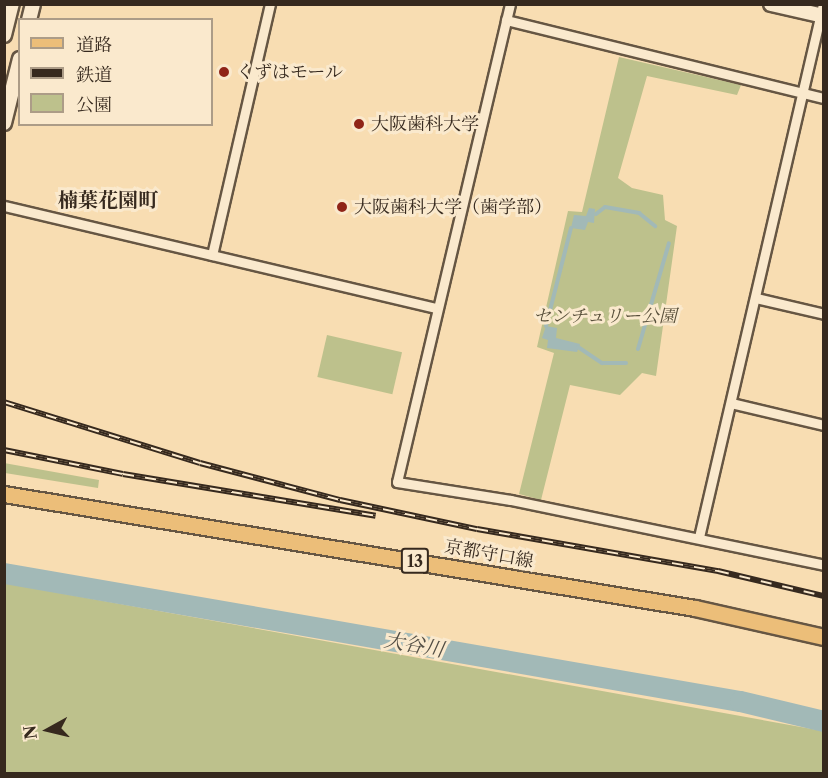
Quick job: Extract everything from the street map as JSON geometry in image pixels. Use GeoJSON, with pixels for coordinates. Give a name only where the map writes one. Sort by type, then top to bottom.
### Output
{"type":"FeatureCollection","features":[{"type":"Feature","properties":{"kind":"main road","name":"京都守口線"},"geometry":{"type":"LineString","coordinates":[[4,494],[694,608],[824,637]]}},
{"type":"Feature","properties":{"kind":"street"},"geometry":{"type":"LineString","coordinates":[[4,35],[12,4]]}},
{"type":"Feature","properties":{"kind":"street"},"geometry":{"type":"LineString","coordinates":[[212,255],[270,4]]}},
{"type":"Feature","properties":{"kind":"street"},"geometry":{"type":"LineString","coordinates":[[510,4],[435,308],[397,482],[463,490],[699,537],[824,565]]}},
{"type":"Feature","properties":{"kind":"street"},"geometry":{"type":"LineString","coordinates":[[699,537],[822,12],[771,4]]}},
{"type":"Feature","properties":{"kind":"street"},"geometry":{"type":"LineString","coordinates":[[506,20],[824,98]]}},
{"type":"Feature","properties":{"kind":"street"},"geometry":{"type":"LineString","coordinates":[[4,123],[18,67]]}},
{"type":"Feature","properties":{"kind":"street"},"geometry":{"type":"LineString","coordinates":[[4,206],[435,308]]}},
{"type":"Feature","properties":{"kind":"street"},"geometry":{"type":"LineString","coordinates":[[756,298],[824,314]]}},
{"type":"Feature","properties":{"kind":"street"},"geometry":{"type":"LineString","coordinates":[[731,403],[824,425]]}},
{"type":"Feature","properties":{"kind":"green space","name":"センチュリー公園"},"geometry":{"type":"Polygon","coordinates":[[[619,57],[741,85],[737,95],[647,76],[618,178],[632,188],[663,195],[665,220],[677,226],[656,376],[642,373],[620,395],[570,385],[541,500],[519,494],[554,353],[537,347],[568,211],[582,212],[619,57]]]}},
{"type":"Feature","properties":{"kind":"green space"},"geometry":{"type":"Polygon","coordinates":[[[327,335],[402,352],[392,394],[317,377],[327,335]]]}},
{"type":"Feature","properties":{"kind":"green space"},"geometry":{"type":"Polygon","coordinates":[[[4,463],[99,480],[98,488],[5,473],[4,463]]]}},
{"type":"Feature","properties":{"kind":"green space"},"geometry":{"type":"Polygon","coordinates":[[[4,583],[823,731],[823,773],[5,773],[4,583]]]}},
{"type":"Feature","properties":{"kind":"water"},"geometry":{"type":"Polygon","coordinates":[[[589,208],[595,209],[594,223],[588,222],[585,230],[571,228],[574,215],[586,216],[589,208]]]}},
{"type":"Feature","properties":{"kind":"water"},"geometry":{"type":"Polygon","coordinates":[[[546,326],[557,328],[556,338],[580,344],[577,352],[547,348],[548,340],[542,338],[546,326]]]}},
{"type":"Feature","properties":{"kind":"waterway"},"geometry":{"type":"LineString","coordinates":[[596,214],[605,207],[639,213],[655,226]]}},
{"type":"Feature","properties":{"kind":"waterway"},"geometry":{"type":"LineString","coordinates":[[546,326],[571,228]]}},
{"type":"Feature","properties":{"kind":"waterway"},"geometry":{"type":"LineString","coordinates":[[638,349],[669,243]]}},
{"type":"Feature","properties":{"kind":"waterway"},"geometry":{"type":"LineString","coordinates":[[578,347],[602,363],[626,363]]}},
{"type":"Feature","properties":{"kind":"waterway","name":"大谷川"},"geometry":{"type":"LineString","coordinates":[[4,573],[740,701],[824,721]]}},
{"type":"Feature","properties":{"kind":"railway"},"geometry":{"type":"LineString","coordinates":[[4,402],[200,463],[340,500],[477,529],[718,571],[824,596]]}},
{"type":"Feature","properties":{"kind":"railway"},"geometry":{"type":"LineString","coordinates":[[4,450],[123,474],[376,516]]}},
{"type":"Feature","properties":{"kind":"place","name":"くずはモール"},"geometry":{"type":"Point","coordinates":[224,72]}},
{"type":"Feature","properties":{"kind":"place","name":"大阪歯科大学"},"geometry":{"type":"Point","coordinates":[359,124]}},
{"type":"Feature","properties":{"kind":"place","name":"大阪歯科大学（歯学部）"},"geometry":{"type":"Point","coordinates":[342,207]}},
{"type":"Feature","properties":{"kind":"district","name":"楠葉花園町"},"geometry":{"type":"Point","coordinates":[108,200]}}]}
